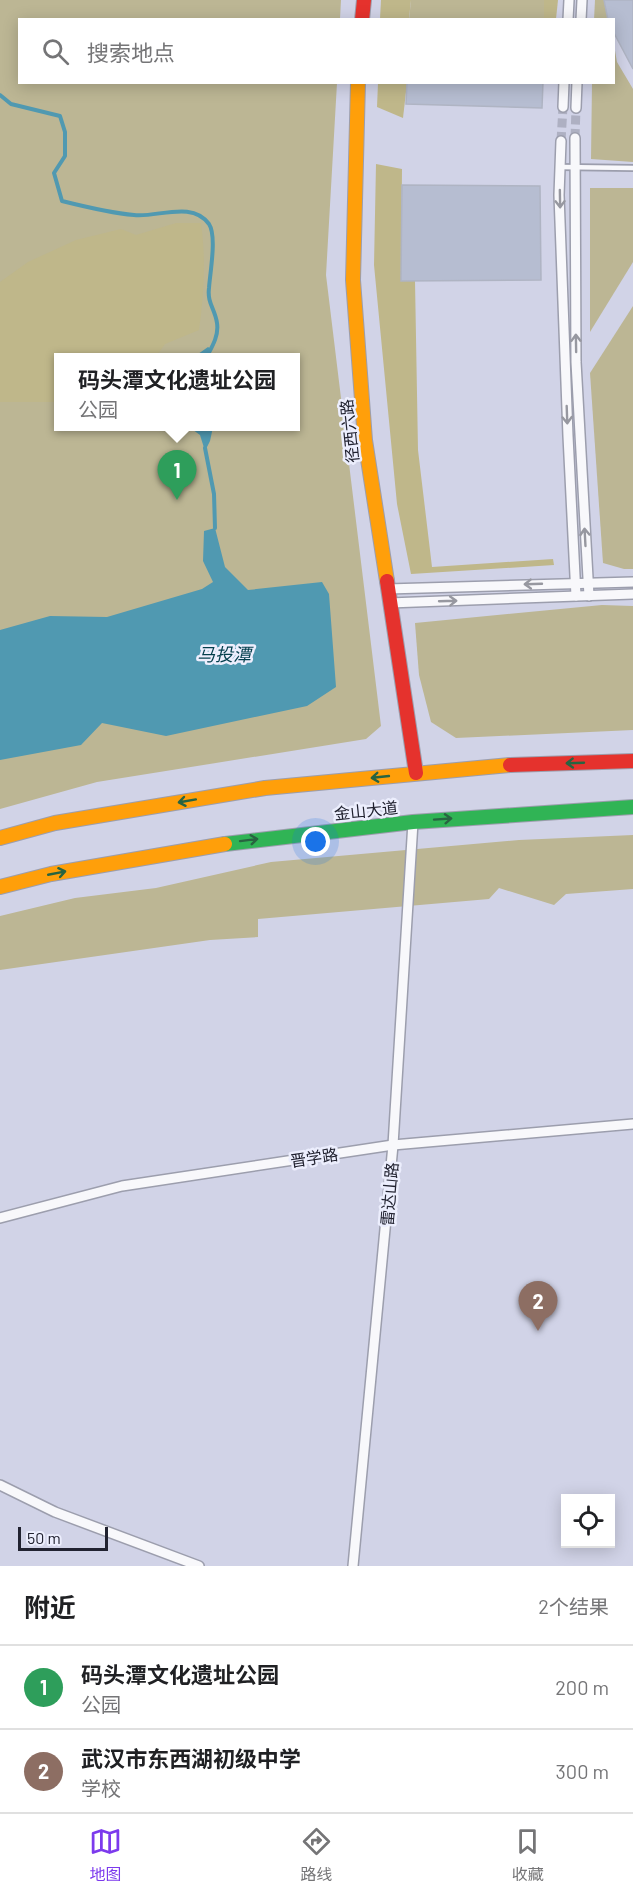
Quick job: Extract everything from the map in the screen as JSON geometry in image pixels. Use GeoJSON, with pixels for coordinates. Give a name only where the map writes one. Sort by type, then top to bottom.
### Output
{"type":"FeatureCollection","features":[{"type":"Feature","properties":{"kind":"main road"},"geometry":{"type":"LineString","coordinates":[[363,18],[364,0]]}},
{"type":"Feature","properties":{"kind":"main road","name":"径西六路"},"geometry":{"type":"LineString","coordinates":[[358,84],[353,280],[365,440],[416,773]]}},
{"type":"Feature","properties":{"kind":"main road","name":"金山大道"},"geometry":{"type":"LineString","coordinates":[[0,838],[55,824],[265,788],[488,766],[633,761]]}},
{"type":"Feature","properties":{"kind":"main road","name":"金山大道"},"geometry":{"type":"LineString","coordinates":[[0,887],[51,874],[240,841],[412,822],[633,807]]}},
{"type":"Feature","properties":{"kind":"street"},"geometry":{"type":"LineString","coordinates":[[568,18],[569,0]]}},
{"type":"Feature","properties":{"kind":"street"},"geometry":{"type":"LineString","coordinates":[[581,18],[582,0]]}},
{"type":"Feature","properties":{"kind":"street"},"geometry":{"type":"LineString","coordinates":[[563,107],[564,84]]}},
{"type":"Feature","properties":{"kind":"street"},"geometry":{"type":"LineString","coordinates":[[576,108],[577,84]]}},
{"type":"Feature","properties":{"kind":"street"},"geometry":{"type":"LineString","coordinates":[[575,138],[576,362],[589,596]]}},
{"type":"Feature","properties":{"kind":"street"},"geometry":{"type":"LineString","coordinates":[[561,141],[560,206],[576,596]]}},
{"type":"Feature","properties":{"kind":"street"},"geometry":{"type":"LineString","coordinates":[[388,596],[574,583],[633,582]]}},
{"type":"Feature","properties":{"kind":"street"},"geometry":{"type":"LineString","coordinates":[[388,596],[633,594]]}},
{"type":"Feature","properties":{"kind":"street","name":"雷达山路"},"geometry":{"type":"LineString","coordinates":[[353,1566],[393,1145],[412,822]]}},
{"type":"Feature","properties":{"kind":"street","name":"晋学路"},"geometry":{"type":"LineString","coordinates":[[0,1218],[122,1186],[393,1145],[633,1124]]}},
{"type":"Feature","properties":{"kind":"street"},"geometry":{"type":"LineString","coordinates":[[0,1485],[55,1512],[199,1566]]}},
{"type":"Feature","properties":{"kind":"lane"},"geometry":{"type":"LineString","coordinates":[[560,167],[633,168]]}},
{"type":"Feature","properties":{"kind":"shaded area"},"geometry":{"type":"Polygon","coordinates":[[[0,0],[341,0],[340,18],[18,18],[18,84],[337,84],[326,275],[381,726],[366,739],[97,782],[0,809],[0,0]]]}},
{"type":"Feature","properties":{"kind":"shaded area"},"geometry":{"type":"Polygon","coordinates":[[[381,0],[411,0],[409,18],[380,18],[381,0]]]}},
{"type":"Feature","properties":{"kind":"shaded area"},"geometry":{"type":"Polygon","coordinates":[[[411,0],[544,0],[544,18],[409,18],[411,0]]]}},
{"type":"Feature","properties":{"kind":"shaded area"},"geometry":{"type":"Polygon","coordinates":[[[544,0],[558,0],[556,18],[544,18],[544,0]]]}},
{"type":"Feature","properties":{"kind":"shaded area"},"geometry":{"type":"Polygon","coordinates":[[[595,0],[604,0],[608,18],[594,18],[595,0]]]}},
{"type":"Feature","properties":{"kind":"shaded area"},"geometry":{"type":"Polygon","coordinates":[[[615,51],[617,62],[633,89],[633,162],[591,159],[592,84],[615,84],[615,51]]]}},
{"type":"Feature","properties":{"kind":"shaded area"},"geometry":{"type":"Polygon","coordinates":[[[378,84],[407,84],[403,118],[377,107],[378,84]]]}},
{"type":"Feature","properties":{"kind":"shaded area"},"geometry":{"type":"Polygon","coordinates":[[[376,164],[402,169],[401,280],[415,281],[418,450],[432,567],[553,559],[554,565],[411,574],[397,504],[374,265],[376,164]]]}},
{"type":"Feature","properties":{"kind":"shaded area"},"geometry":{"type":"Polygon","coordinates":[[[590,188],[633,188],[633,262],[590,332],[590,188]]]}},
{"type":"Feature","properties":{"kind":"shaded area"},"geometry":{"type":"Polygon","coordinates":[[[176,223],[201,223],[204,277],[199,330],[165,344],[159,353],[54,353],[54,402],[0,402],[0,282],[28,262],[76,240],[121,229],[136,235],[176,223]]]}},
{"type":"Feature","properties":{"kind":"shaded area"},"geometry":{"type":"Polygon","coordinates":[[[633,306],[633,569],[624,569],[603,563],[590,373],[633,306]]]}},
{"type":"Feature","properties":{"kind":"shaded area"},"geometry":{"type":"Polygon","coordinates":[[[602,605],[633,606],[633,730],[456,738],[431,722],[419,675],[415,623],[602,605]]]}},
{"type":"Feature","properties":{"kind":"shaded area"},"geometry":{"type":"Polygon","coordinates":[[[633,835],[633,889],[566,894],[554,905],[499,888],[489,899],[258,919],[258,937],[210,940],[0,970],[0,916],[75,898],[156,888],[271,862],[519,840],[633,835]]]}},
{"type":"Feature","properties":{"kind":"water"},"geometry":{"type":"Polygon","coordinates":[[[208,347],[211,349],[210,353],[199,353],[208,347]]]}},
{"type":"Feature","properties":{"kind":"water"},"geometry":{"type":"Polygon","coordinates":[[[194,431],[212,431],[205,451],[200,435],[194,431]]]}},
{"type":"Feature","properties":{"kind":"water","name":"马投潭"},"geometry":{"type":"Polygon","coordinates":[[[215,528],[225,567],[248,590],[322,582],[329,594],[336,687],[307,706],[166,736],[102,723],[81,745],[0,760],[0,630],[50,616],[107,617],[202,589],[213,582],[203,561],[204,531],[215,528]]]}},
{"type":"Feature","properties":{"kind":"building"},"geometry":{"type":"Polygon","coordinates":[[[604,0],[633,0],[633,69],[615,35],[615,18],[608,18],[604,0]]]}},
{"type":"Feature","properties":{"kind":"building"},"geometry":{"type":"Polygon","coordinates":[[[407,84],[543,84],[542,108],[406,104],[407,84]]]}},
{"type":"Feature","properties":{"kind":"building"},"geometry":{"type":"Polygon","coordinates":[[[402,185],[540,186],[541,280],[401,281],[402,185]]]}},
{"type":"Feature","properties":{"kind":"waterway"},"geometry":{"type":"LineString","coordinates":[[0,95],[11,104],[60,116],[65,132],[65,156],[54,173],[62,201],[134,215],[184,211],[202,217],[209,224],[213,237],[209,293],[216,318],[217,332],[208,353]]}},
{"type":"Feature","properties":{"kind":"waterway"},"geometry":{"type":"LineString","coordinates":[[205,448],[214,494],[215,528]]}},
{"type":"Feature","properties":{"kind":"tunnel"},"geometry":{"type":"LineString","coordinates":[[561,141],[563,107]]}},
{"type":"Feature","properties":{"kind":"tunnel"},"geometry":{"type":"LineString","coordinates":[[575,138],[576,108]]}},
{"type":"Feature","properties":{"kind":"traffic: fast"},"geometry":{"type":"LineString","coordinates":[[225,844],[413,822],[633,807]]}},
{"type":"Feature","properties":{"kind":"traffic: slow"},"geometry":{"type":"LineString","coordinates":[[358,84],[353,280],[365,440],[387,581]]}},
{"type":"Feature","properties":{"kind":"traffic: slow"},"geometry":{"type":"LineString","coordinates":[[0,838],[55,823],[265,788],[510,765]]}},
{"type":"Feature","properties":{"kind":"traffic: slow"},"geometry":{"type":"LineString","coordinates":[[0,887],[51,874],[225,844]]}},
{"type":"Feature","properties":{"kind":"traffic: jam"},"geometry":{"type":"LineString","coordinates":[[362,18],[364,0]]}},
{"type":"Feature","properties":{"kind":"traffic: jam"},"geometry":{"type":"LineString","coordinates":[[387,581],[416,773]]}},
{"type":"Feature","properties":{"kind":"traffic: jam"},"geometry":{"type":"LineString","coordinates":[[510,765],[633,761]]}},
{"type":"Feature","properties":{"kind":"place","name":"码头潭文化遗址公园"},"geometry":{"type":"Point","coordinates":[177,500]}},
{"type":"Feature","properties":{"kind":"place","name":"武汉市东西湖初级中学"},"geometry":{"type":"Point","coordinates":[538,1331]}}]}
